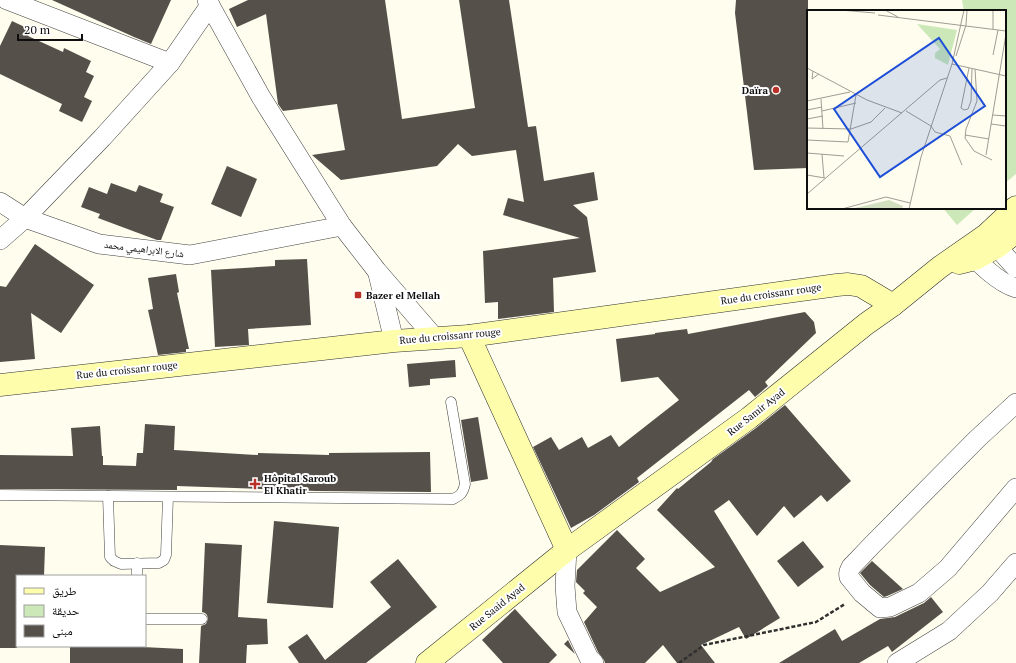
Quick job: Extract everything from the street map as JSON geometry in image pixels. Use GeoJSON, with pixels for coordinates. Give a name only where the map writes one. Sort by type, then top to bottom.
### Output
{"type":"FeatureCollection","features":[{"type":"Feature","properties":{"kind":"street"},"geometry":{"type":"LineString","coordinates":[[7,0],[170,63]]}},
{"type":"Feature","properties":{"kind":"street"},"geometry":{"type":"LineString","coordinates":[[0,240],[25,218],[102,138],[170,63],[208,3],[261,97],[342,226],[377,271],[435,338]]}},
{"type":"Feature","properties":{"kind":"street","name":"شارع الابراهيمي محمد"},"geometry":{"type":"LineString","coordinates":[[0,202],[25,218],[99,244],[190,255],[342,226]]}},
{"type":"Feature","properties":{"kind":"street","name":"Rue Samir Ayad"},"geometry":{"type":"LineString","coordinates":[[992,241],[1016,207]]}},
{"type":"Feature","properties":{"kind":"street","name":"Rue Samir Ayad"},"geometry":{"type":"LineString","coordinates":[[567,550],[749,418],[940,267],[970,254],[992,241],[1016,232]]}},
{"type":"Feature","properties":{"kind":"street"},"geometry":{"type":"LineString","coordinates":[[992,241],[1016,268]]}},
{"type":"Feature","properties":{"kind":"street"},"geometry":{"type":"LineString","coordinates":[[970,254],[1008,286],[1016,288]]}},
{"type":"Feature","properties":{"kind":"street"},"geometry":{"type":"LineString","coordinates":[[377,271],[394,341]]}},
{"type":"Feature","properties":{"kind":"street","name":"Rue du croissanr rouge"},"geometry":{"type":"LineString","coordinates":[[0,385],[394,341],[470,336],[848,284],[861,286],[893,305]]}},
{"type":"Feature","properties":{"kind":"street"},"geometry":{"type":"LineString","coordinates":[[470,336],[567,550],[564,586],[567,612],[589,658],[594,663]]}},
{"type":"Feature","properties":{"kind":"street"},"geometry":{"type":"LineString","coordinates":[[1016,403],[977,439],[872,545],[851,567],[848,575],[849,577],[862,594],[880,608],[890,607],[904,601],[919,593],[948,568],[1016,488]]}},
{"type":"Feature","properties":{"kind":"street","name":"Rue Saaid Ayad"},"geometry":{"type":"LineString","coordinates":[[427,663],[567,550]]}},
{"type":"Feature","properties":{"kind":"street"},"geometry":{"type":"LineString","coordinates":[[897,663],[949,631],[990,593],[1016,563]]}},
{"type":"Feature","properties":{"kind":"lane"},"geometry":{"type":"LineString","coordinates":[[0,495],[453,499],[464,491],[465,484],[451,402]]}},
{"type":"Feature","properties":{"kind":"lane"},"geometry":{"type":"LineString","coordinates":[[108,496],[110,557],[114,561],[121,564],[160,563],[164,560],[166,556],[168,496]]}},
{"type":"Feature","properties":{"kind":"lane"},"geometry":{"type":"LineString","coordinates":[[137,563],[137,575]]}},
{"type":"Feature","properties":{"kind":"lane"},"geometry":{"type":"LineString","coordinates":[[146,618],[202,619]]}},
{"type":"Feature","properties":{"kind":"path"},"geometry":{"type":"LineString","coordinates":[[679,663],[704,645],[816,622],[862,594]]}},
{"type":"Feature","properties":{"kind":"green space"},"geometry":{"type":"Polygon","coordinates":[[[962,0],[1016,0],[1016,174],[1006,182],[1006,10],[964,10],[962,0]]]}},
{"type":"Feature","properties":{"kind":"green space"},"geometry":{"type":"Polygon","coordinates":[[[944,209],[975,209],[957,225],[944,209]]]}},
{"type":"Feature","properties":{"kind":"building"},"geometry":{"type":"Polygon","coordinates":[[[52,0],[171,0],[151,44],[52,0]]]}},
{"type":"Feature","properties":{"kind":"building"},"geometry":{"type":"Polygon","coordinates":[[[248,0],[385,0],[402,119],[475,108],[459,0],[509,0],[528,127],[536,126],[544,181],[594,172],[598,200],[573,205],[587,217],[596,272],[553,278],[554,312],[498,319],[498,302],[485,303],[483,251],[580,238],[503,215],[508,198],[524,202],[516,150],[472,156],[458,144],[437,166],[341,180],[312,155],[345,150],[337,104],[283,111],[278,104],[266,14],[237,27],[229,9],[248,0]]]}},
{"type":"Feature","properties":{"kind":"building","name":"Daïra"},"geometry":{"type":"Polygon","coordinates":[[[736,0],[808,0],[807,168],[754,170],[735,13],[736,0]]]}},
{"type":"Feature","properties":{"kind":"building"},"geometry":{"type":"Polygon","coordinates":[[[12,21],[31,30],[28,36],[63,52],[64,48],[91,61],[86,72],[94,76],[84,97],[92,101],[82,122],[59,111],[62,104],[0,74],[0,46],[12,21]]]}},
{"type":"Feature","properties":{"kind":"building"},"geometry":{"type":"Polygon","coordinates":[[[227,166],[257,179],[241,217],[211,204],[227,166]]]}},
{"type":"Feature","properties":{"kind":"building"},"geometry":{"type":"Polygon","coordinates":[[[111,183],[136,192],[139,185],[163,194],[160,202],[174,207],[161,240],[157,240],[98,218],[100,214],[81,207],[89,187],[107,194],[111,183]]]}},
{"type":"Feature","properties":{"kind":"building"},"geometry":{"type":"Polygon","coordinates":[[[35,244],[94,285],[61,333],[31,313],[35,359],[0,362],[0,286],[6,287],[35,244]]]}},
{"type":"Feature","properties":{"kind":"building"},"geometry":{"type":"Polygon","coordinates":[[[307,259],[311,325],[248,329],[249,345],[215,347],[211,270],[275,266],[275,260],[307,259]]]}},
{"type":"Feature","properties":{"kind":"building"},"geometry":{"type":"Polygon","coordinates":[[[176,274],[179,292],[177,293],[189,349],[186,349],[186,352],[158,355],[148,310],[153,309],[148,278],[176,274]]]}},
{"type":"Feature","properties":{"kind":"building"},"geometry":{"type":"Polygon","coordinates":[[[805,312],[814,322],[816,333],[765,382],[768,386],[755,397],[749,390],[637,478],[639,482],[594,515],[571,528],[533,447],[551,437],[559,450],[582,437],[588,448],[611,435],[619,447],[679,400],[658,377],[621,382],[616,339],[687,329],[688,334],[805,312]]]}},
{"type":"Feature","properties":{"kind":"building"},"geometry":{"type":"Polygon","coordinates":[[[455,360],[456,377],[430,379],[430,385],[409,387],[407,364],[455,360]]]}},
{"type":"Feature","properties":{"kind":"building"},"geometry":{"type":"Polygon","coordinates":[[[785,405],[851,481],[827,502],[821,495],[794,518],[784,506],[757,536],[729,500],[714,511],[780,618],[746,639],[739,627],[701,645],[715,663],[677,663],[663,645],[645,663],[605,663],[598,652],[584,622],[597,607],[583,593],[585,591],[576,582],[577,570],[617,530],[645,559],[636,568],[660,592],[715,567],[657,510],[677,488],[678,489],[713,459],[785,405]]]}},
{"type":"Feature","properties":{"kind":"building"},"geometry":{"type":"Polygon","coordinates":[[[478,417],[488,479],[471,482],[461,420],[478,417]]]}},
{"type":"Feature","properties":{"kind":"building"},"geometry":{"type":"Polygon","coordinates":[[[145,424],[175,426],[174,450],[258,455],[258,453],[329,455],[329,453],[430,452],[431,492],[316,491],[177,486],[177,490],[0,489],[0,455],[73,456],[71,428],[100,426],[103,465],[136,466],[137,453],[143,453],[145,424]]]}},
{"type":"Feature","properties":{"kind":"building"},"geometry":{"type":"Polygon","coordinates":[[[274,521],[339,527],[333,608],[267,603],[274,521]]]}},
{"type":"Feature","properties":{"kind":"building"},"geometry":{"type":"Polygon","coordinates":[[[803,541],[824,567],[798,587],[777,561],[803,541]]]}},
{"type":"Feature","properties":{"kind":"building"},"geometry":{"type":"Polygon","coordinates":[[[205,543],[242,545],[238,617],[267,619],[268,644],[247,645],[246,663],[199,663],[201,626],[206,624],[208,619],[207,615],[202,612],[205,543]]]}},
{"type":"Feature","properties":{"kind":"building"},"geometry":{"type":"Polygon","coordinates":[[[0,545],[45,547],[44,575],[16,575],[17,648],[0,648],[0,545]]]}},
{"type":"Feature","properties":{"kind":"building"},"geometry":{"type":"Polygon","coordinates":[[[398,559],[437,607],[366,663],[299,663],[288,647],[307,634],[325,660],[391,607],[370,582],[398,559]]]}},
{"type":"Feature","properties":{"kind":"building"},"geometry":{"type":"Polygon","coordinates":[[[872,561],[903,589],[884,597],[870,585],[860,573],[872,561]]]}},
{"type":"Feature","properties":{"kind":"building"},"geometry":{"type":"Polygon","coordinates":[[[931,597],[943,612],[892,652],[888,646],[859,663],[779,663],[835,629],[842,641],[880,619],[895,617],[924,603],[931,597]]]}},
{"type":"Feature","properties":{"kind":"building"},"geometry":{"type":"Polygon","coordinates":[[[515,609],[557,655],[549,663],[503,663],[482,640],[515,609]]]}},
{"type":"Feature","properties":{"kind":"building"},"geometry":{"type":"Polygon","coordinates":[[[568,640],[575,654],[564,644],[568,640]]]}},
{"type":"Feature","properties":{"kind":"building"},"geometry":{"type":"Polygon","coordinates":[[[70,647],[142,647],[183,649],[183,663],[70,663],[70,647]]]}},
{"type":"Feature","properties":{"kind":"place","name":"Daïra"},"geometry":{"type":"Point","coordinates":[776,90]}},
{"type":"Feature","properties":{"kind":"place","name":"Bazer el Mellah"},"geometry":{"type":"Point","coordinates":[358,295]}},
{"type":"Feature","properties":{"kind":"place","name":"Hôpital Saroub El Khatir"},"geometry":{"type":"Point","coordinates":[255,484]}}]}
